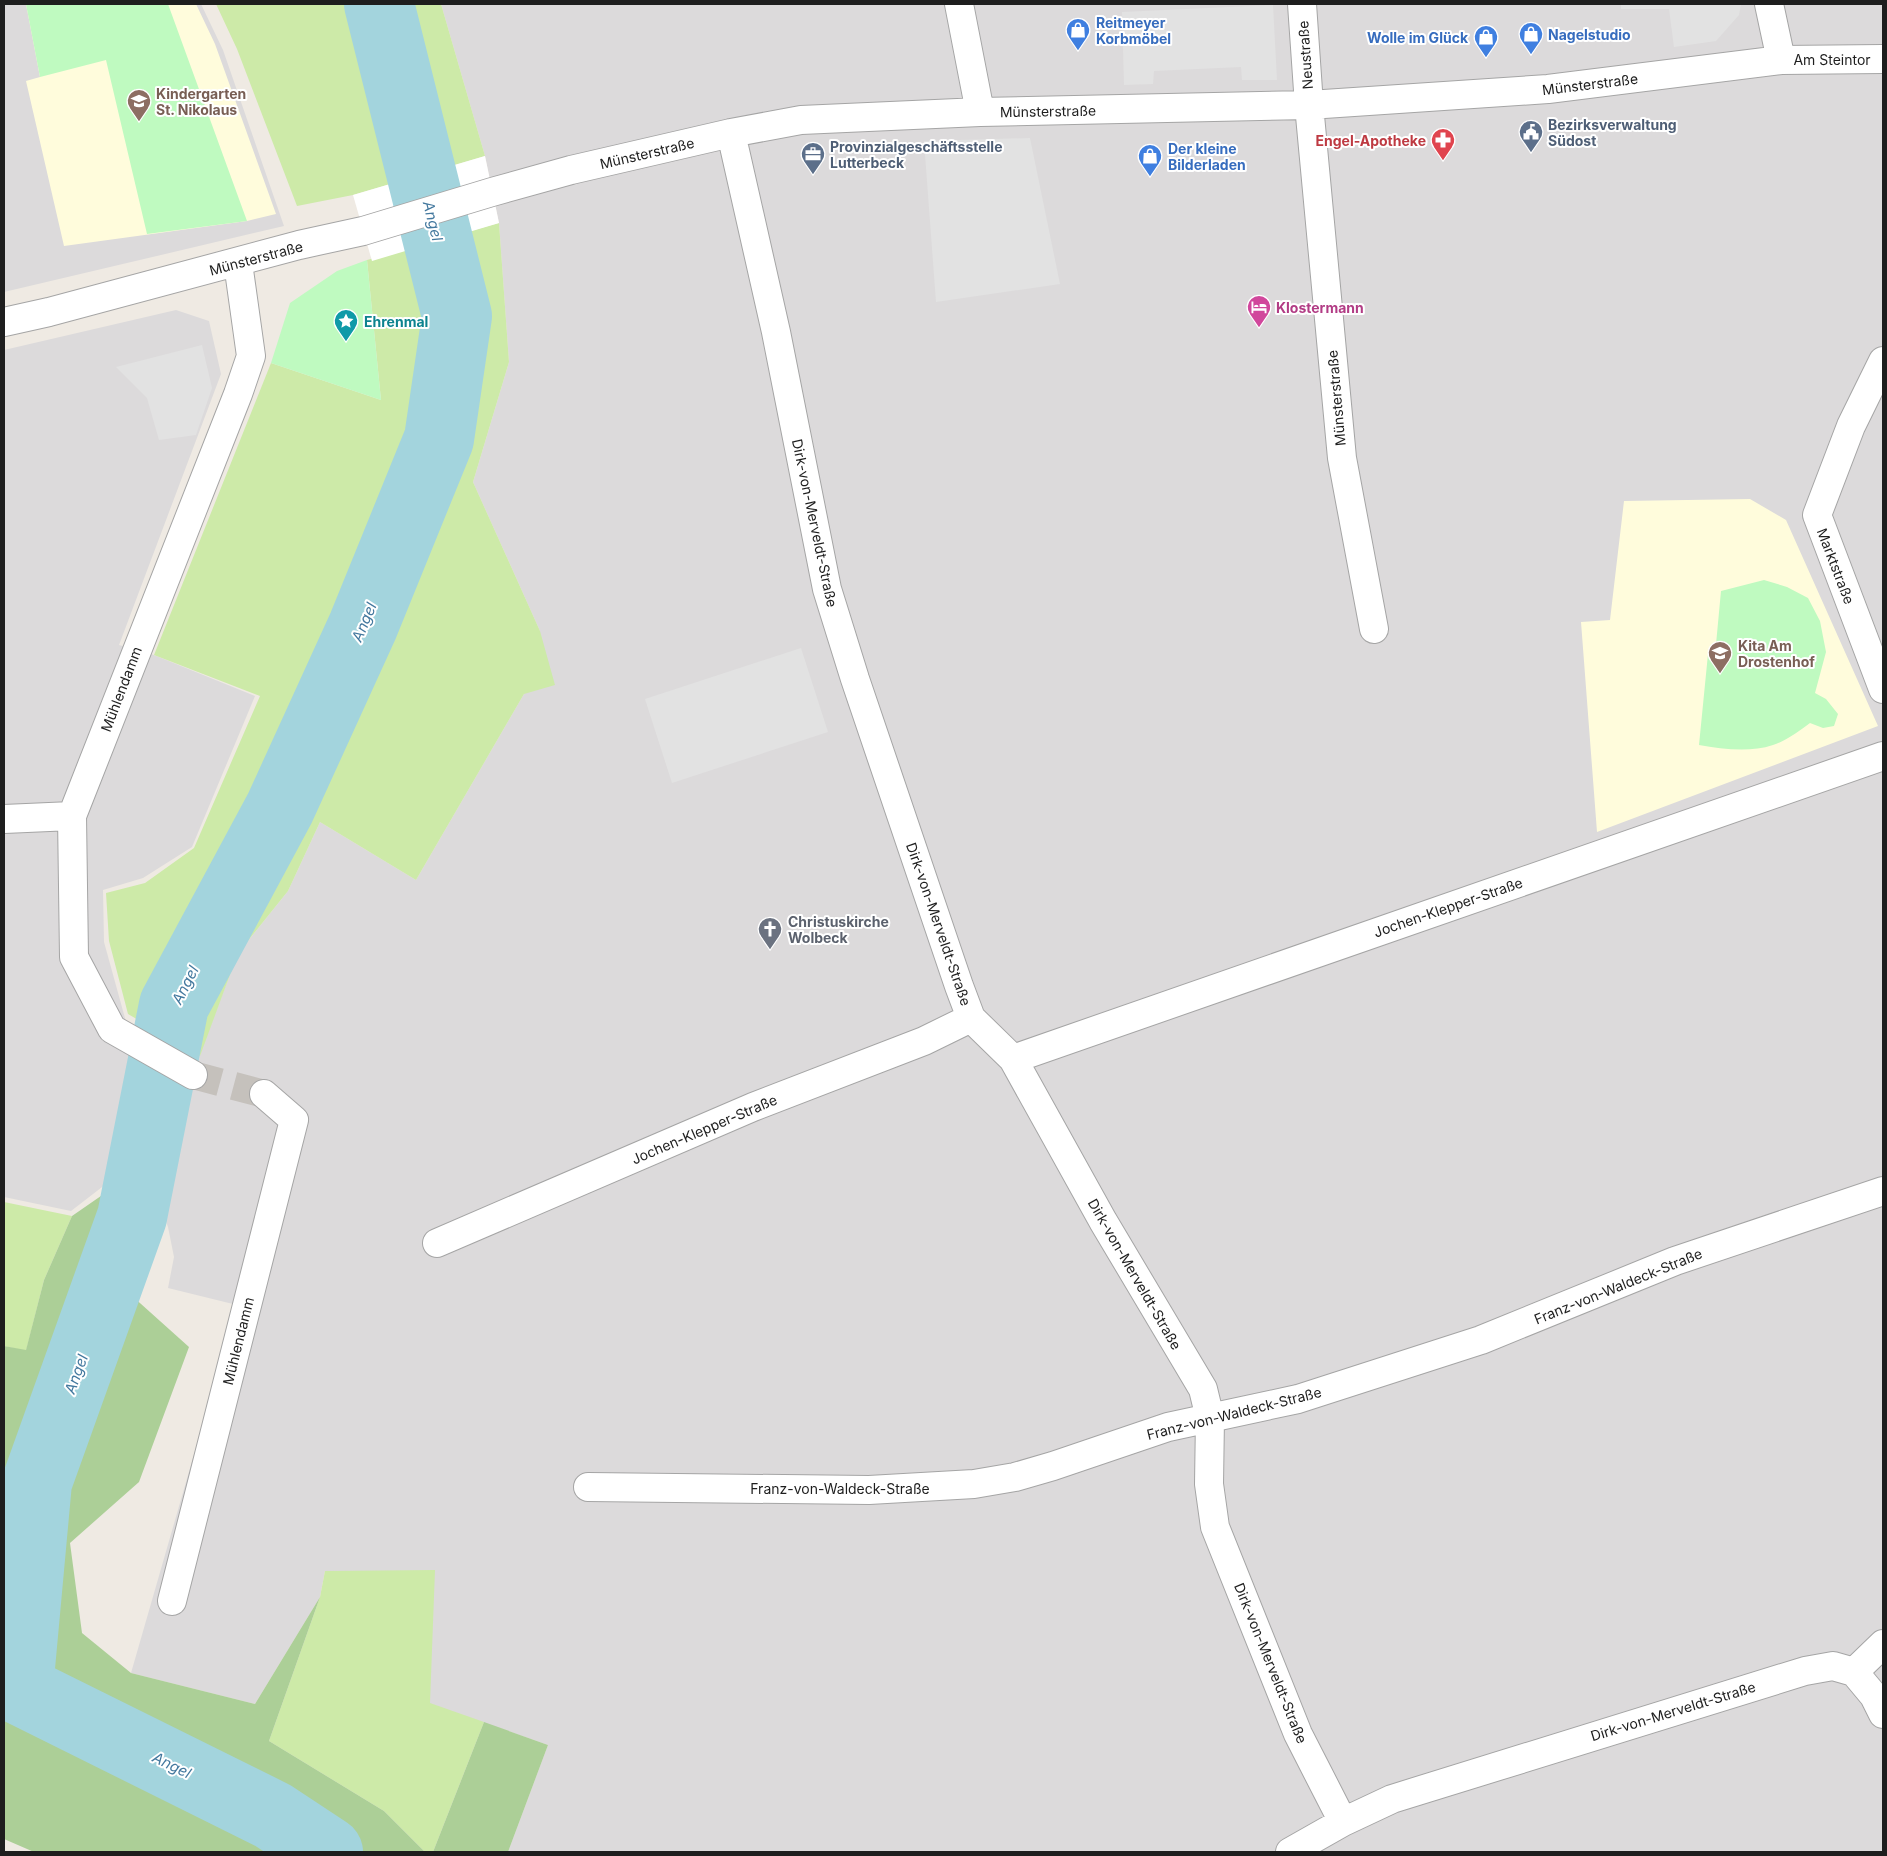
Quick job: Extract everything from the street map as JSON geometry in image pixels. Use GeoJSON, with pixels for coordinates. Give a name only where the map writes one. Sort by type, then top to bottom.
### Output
{"type":"FeatureCollection","features":[{"type":"Feature","properties":{"kind":"street"},"geometry":{"type":"LineString","coordinates":[[959,4],[980,112]]}},
{"type":"Feature","properties":{"kind":"street","name":"Neustraße"},"geometry":{"type":"LineString","coordinates":[[1302,4],[1308,105]]}},
{"type":"Feature","properties":{"kind":"street"},"geometry":{"type":"LineString","coordinates":[[1768,4],[1781,60]]}},
{"type":"Feature","properties":{"kind":"street","name":"Am Steintor"},"geometry":{"type":"LineString","coordinates":[[1781,60],[1883,59]]}},
{"type":"Feature","properties":{"kind":"street","name":"Münsterstraße"},"geometry":{"type":"LineString","coordinates":[[4,322],[364,231],[571,170],[731,133],[801,120],[980,112],[1308,105],[1548,89],[1781,60]]}},
{"type":"Feature","properties":{"kind":"street","name":"Münsterstraße"},"geometry":{"type":"LineString","coordinates":[[1308,105],[1342,458],[1374,629]]}},
{"type":"Feature","properties":{"kind":"street","name":"Dirk-von-Merveldt-Straße"},"geometry":{"type":"LineString","coordinates":[[731,133],[776,332],[827,590],[858,688],[971,1018],[1013,1059],[1103,1221],[1203,1389],[1210,1418],[1209,1484],[1215,1527],[1298,1734],[1343,1822]]}},
{"type":"Feature","properties":{"kind":"street","name":"Mühlendamm"},"geometry":{"type":"LineString","coordinates":[[193,1075],[112,1029],[74,957],[72,816],[252,356],[238,263]]}},
{"type":"Feature","properties":{"kind":"street","name":"Marktstraße"},"geometry":{"type":"LineString","coordinates":[[1883,361],[1851,426],[1817,515],[1883,689]]}},
{"type":"Feature","properties":{"kind":"street","name":"Jochen-Klepper-Straße"},"geometry":{"type":"LineString","coordinates":[[1013,1059],[1883,756]]}},
{"type":"Feature","properties":{"kind":"street"},"geometry":{"type":"LineString","coordinates":[[4,819],[72,816]]}},
{"type":"Feature","properties":{"kind":"street","name":"Jochen-Klepper-Straße"},"geometry":{"type":"LineString","coordinates":[[438,1243],[753,1107],[924,1041],[971,1018]]}},
{"type":"Feature","properties":{"kind":"street","name":"Mühlendamm"},"geometry":{"type":"LineString","coordinates":[[172,1601],[294,1120],[264,1094]]}},
{"type":"Feature","properties":{"kind":"street","name":"Franz-von-Waldeck-Straße"},"geometry":{"type":"LineString","coordinates":[[588,1487],[869,1490],[974,1484],[1014,1477],[1053,1466],[1168,1427],[1298,1400],[1481,1340],[1675,1261],[1883,1191]]}},
{"type":"Feature","properties":{"kind":"street"},"geometry":{"type":"LineString","coordinates":[[1883,1644],[1854,1672],[1874,1696],[1883,1714]]}},
{"type":"Feature","properties":{"kind":"street","name":"Dirk-von-Merveldt-Straße"},"geometry":{"type":"LineString","coordinates":[[1290,1852],[1343,1822],[1392,1799],[1805,1671],[1833,1666],[1854,1672]]}},
{"type":"Feature","properties":{"kind":"shaded area","name":"Kindergarten St. Nikolaus"},"geometry":{"type":"Polygon","coordinates":[[[4,4],[201,4],[223,50],[284,226],[4,292],[4,4]]]}},
{"type":"Feature","properties":{"kind":"shaded area","name":"Kindergarten St. Nikolaus"},"geometry":{"type":"Polygon","coordinates":[[[26,4],[196,4],[215,44],[276,214],[247,221],[64,246],[26,81],[40,77],[26,4]]]}},
{"type":"Feature","properties":{"kind":"shaded area"},"geometry":{"type":"Polygon","coordinates":[[[441,4],[1883,4],[1883,1852],[508,1852],[548,1745],[430,1704],[325,1571],[320,1597],[255,1704],[131,1673],[237,1305],[168,1288],[174,1257],[168,1227],[162,1211],[196,1064],[238,953],[288,891],[320,822],[416,880],[524,694],[540,631],[473,482],[509,362],[499,223],[485,156],[441,4]]]}},
{"type":"Feature","properties":{"kind":"shaded area"},"geometry":{"type":"Polygon","coordinates":[[[1621,4],[1741,4],[1739,15],[1716,41],[1674,47],[1669,9],[1621,9],[1621,4]]]}},
{"type":"Feature","properties":{"kind":"shaded area"},"geometry":{"type":"Polygon","coordinates":[[[1273,5],[1277,80],[1242,80],[1241,67],[1154,71],[1153,84],[1124,85],[1122,12],[1273,5]]]}},
{"type":"Feature","properties":{"kind":"shaded area"},"geometry":{"type":"Polygon","coordinates":[[[1030,138],[1060,284],[936,302],[924,141],[1030,138]]]}},
{"type":"Feature","properties":{"kind":"shaded area"},"geometry":{"type":"Polygon","coordinates":[[[176,310],[209,321],[221,374],[119,645],[154,655],[255,696],[192,847],[143,878],[103,890],[104,942],[136,1058],[119,1174],[71,1211],[4,1197],[4,350],[176,310]]]}},
{"type":"Feature","properties":{"kind":"shaded area"},"geometry":{"type":"Polygon","coordinates":[[[202,345],[212,388],[196,435],[159,440],[147,398],[116,367],[202,345]]]}},
{"type":"Feature","properties":{"kind":"shaded area","name":"Kita Am Drostenhof"},"geometry":{"type":"Polygon","coordinates":[[[1750,499],[1786,520],[1878,726],[1597,832],[1581,622],[1610,620],[1624,501],[1750,499]]]}},
{"type":"Feature","properties":{"kind":"shaded area"},"geometry":{"type":"Polygon","coordinates":[[[801,648],[828,732],[672,783],[645,699],[801,648]]]}},
{"type":"Feature","properties":{"kind":"green space"},"geometry":{"type":"Polygon","coordinates":[[[26,4],[168,4],[247,221],[147,234],[106,60],[40,77],[26,4]]]}},
{"type":"Feature","properties":{"kind":"green space"},"geometry":{"type":"Polygon","coordinates":[[[216,4],[441,4],[485,156],[353,195],[297,206],[237,49],[216,4]]]}},
{"type":"Feature","properties":{"kind":"green space"},"geometry":{"type":"Polygon","coordinates":[[[499,223],[509,362],[473,482],[540,631],[555,685],[524,694],[416,880],[320,822],[288,891],[238,953],[200,1056],[128,1014],[109,941],[106,893],[145,883],[194,848],[260,696],[154,655],[271,363],[381,400],[367,260],[499,223]]]}},
{"type":"Feature","properties":{"kind":"green space"},"geometry":{"type":"Polygon","coordinates":[[[367,260],[381,400],[271,363],[290,303],[337,271],[367,260]]]}},
{"type":"Feature","properties":{"kind":"green space"},"geometry":{"type":"Polygon","coordinates":[[[1764,580],[1787,587],[1808,598],[1820,621],[1826,652],[1815,693],[1826,699],[1838,714],[1834,726],[1823,728],[1810,723],[1783,741],[1755,749],[1727,749],[1699,745],[1708,654],[1715,655],[1721,591],[1764,580]]]}},
{"type":"Feature","properties":{"kind":"green space"},"geometry":{"type":"Polygon","coordinates":[[[111,1189],[53,1401],[20,1492],[5,1701],[190,1789],[209,1760],[79,1700],[44,1665],[49,1538],[131,1295],[189,1347],[139,1482],[70,1543],[82,1633],[131,1673],[255,1704],[320,1597],[269,1741],[384,1811],[425,1852],[34,1852],[4,1839],[4,1346],[26,1350],[44,1280],[72,1216],[111,1189]]]}},
{"type":"Feature","properties":{"kind":"green space"},"geometry":{"type":"Polygon","coordinates":[[[4,1202],[72,1216],[44,1280],[26,1351],[4,1346],[4,1202]]]}},
{"type":"Feature","properties":{"kind":"green space"},"geometry":{"type":"Polygon","coordinates":[[[435,1570],[430,1703],[484,1722],[433,1852],[425,1852],[384,1811],[269,1741],[320,1597],[325,1571],[435,1570]]]}},
{"type":"Feature","properties":{"kind":"green space"},"geometry":{"type":"Polygon","coordinates":[[[484,1722],[548,1745],[508,1852],[433,1852],[484,1722]]]}},
{"type":"Feature","properties":{"kind":"pier"},"geometry":{"type":"Polygon","coordinates":[[[485,156],[499,223],[372,261],[353,195],[485,156]]]}},
{"type":"Feature","properties":{"kind":"waterway","name":"Angel"},"geometry":{"type":"LineString","coordinates":[[328,1852],[272,1815],[18,1689],[37,1482],[132,1217],[174,1005],[280,808],[363,626],[439,439],[457,316],[379,4]]}},
{"type":"Feature","properties":{"kind":"tunnel"},"geometry":{"type":"LineString","coordinates":[[193,1075],[264,1094]]}},
{"type":"Feature","properties":{"kind":"place","name":"Reitmeyer Korbmöbel"},"geometry":{"type":"Point","coordinates":[1078,51]}},
{"type":"Feature","properties":{"kind":"place","name":"Nagelstudio"},"geometry":{"type":"Point","coordinates":[1531,55]}},
{"type":"Feature","properties":{"kind":"place","name":"Wolle im Glück"},"geometry":{"type":"Point","coordinates":[1486,58]}},
{"type":"Feature","properties":{"kind":"place","name":"Kindergarten St. Nikolaus"},"geometry":{"type":"Point","coordinates":[139,122]}},
{"type":"Feature","properties":{"kind":"place","name":"Bezirksverwaltung Südost"},"geometry":{"type":"Point","coordinates":[1531,153]}},
{"type":"Feature","properties":{"kind":"place","name":"Engel-Apotheke"},"geometry":{"type":"Point","coordinates":[1443,161]}},
{"type":"Feature","properties":{"kind":"place","name":"Provinzialgeschäftsstelle Lutterbeck"},"geometry":{"type":"Point","coordinates":[813,175]}},
{"type":"Feature","properties":{"kind":"place","name":"Der kleine Bilderladen"},"geometry":{"type":"Point","coordinates":[1150,177]}},
{"type":"Feature","properties":{"kind":"place","name":"Klostermann"},"geometry":{"type":"Point","coordinates":[1259,328]}},
{"type":"Feature","properties":{"kind":"place","name":"Ehrenmal"},"geometry":{"type":"Point","coordinates":[346,342]}},
{"type":"Feature","properties":{"kind":"place","name":"Kita Am Drostenhof"},"geometry":{"type":"Point","coordinates":[1720,674]}},
{"type":"Feature","properties":{"kind":"place","name":"Christuskirche Wolbeck"},"geometry":{"type":"Point","coordinates":[770,950]}}]}
